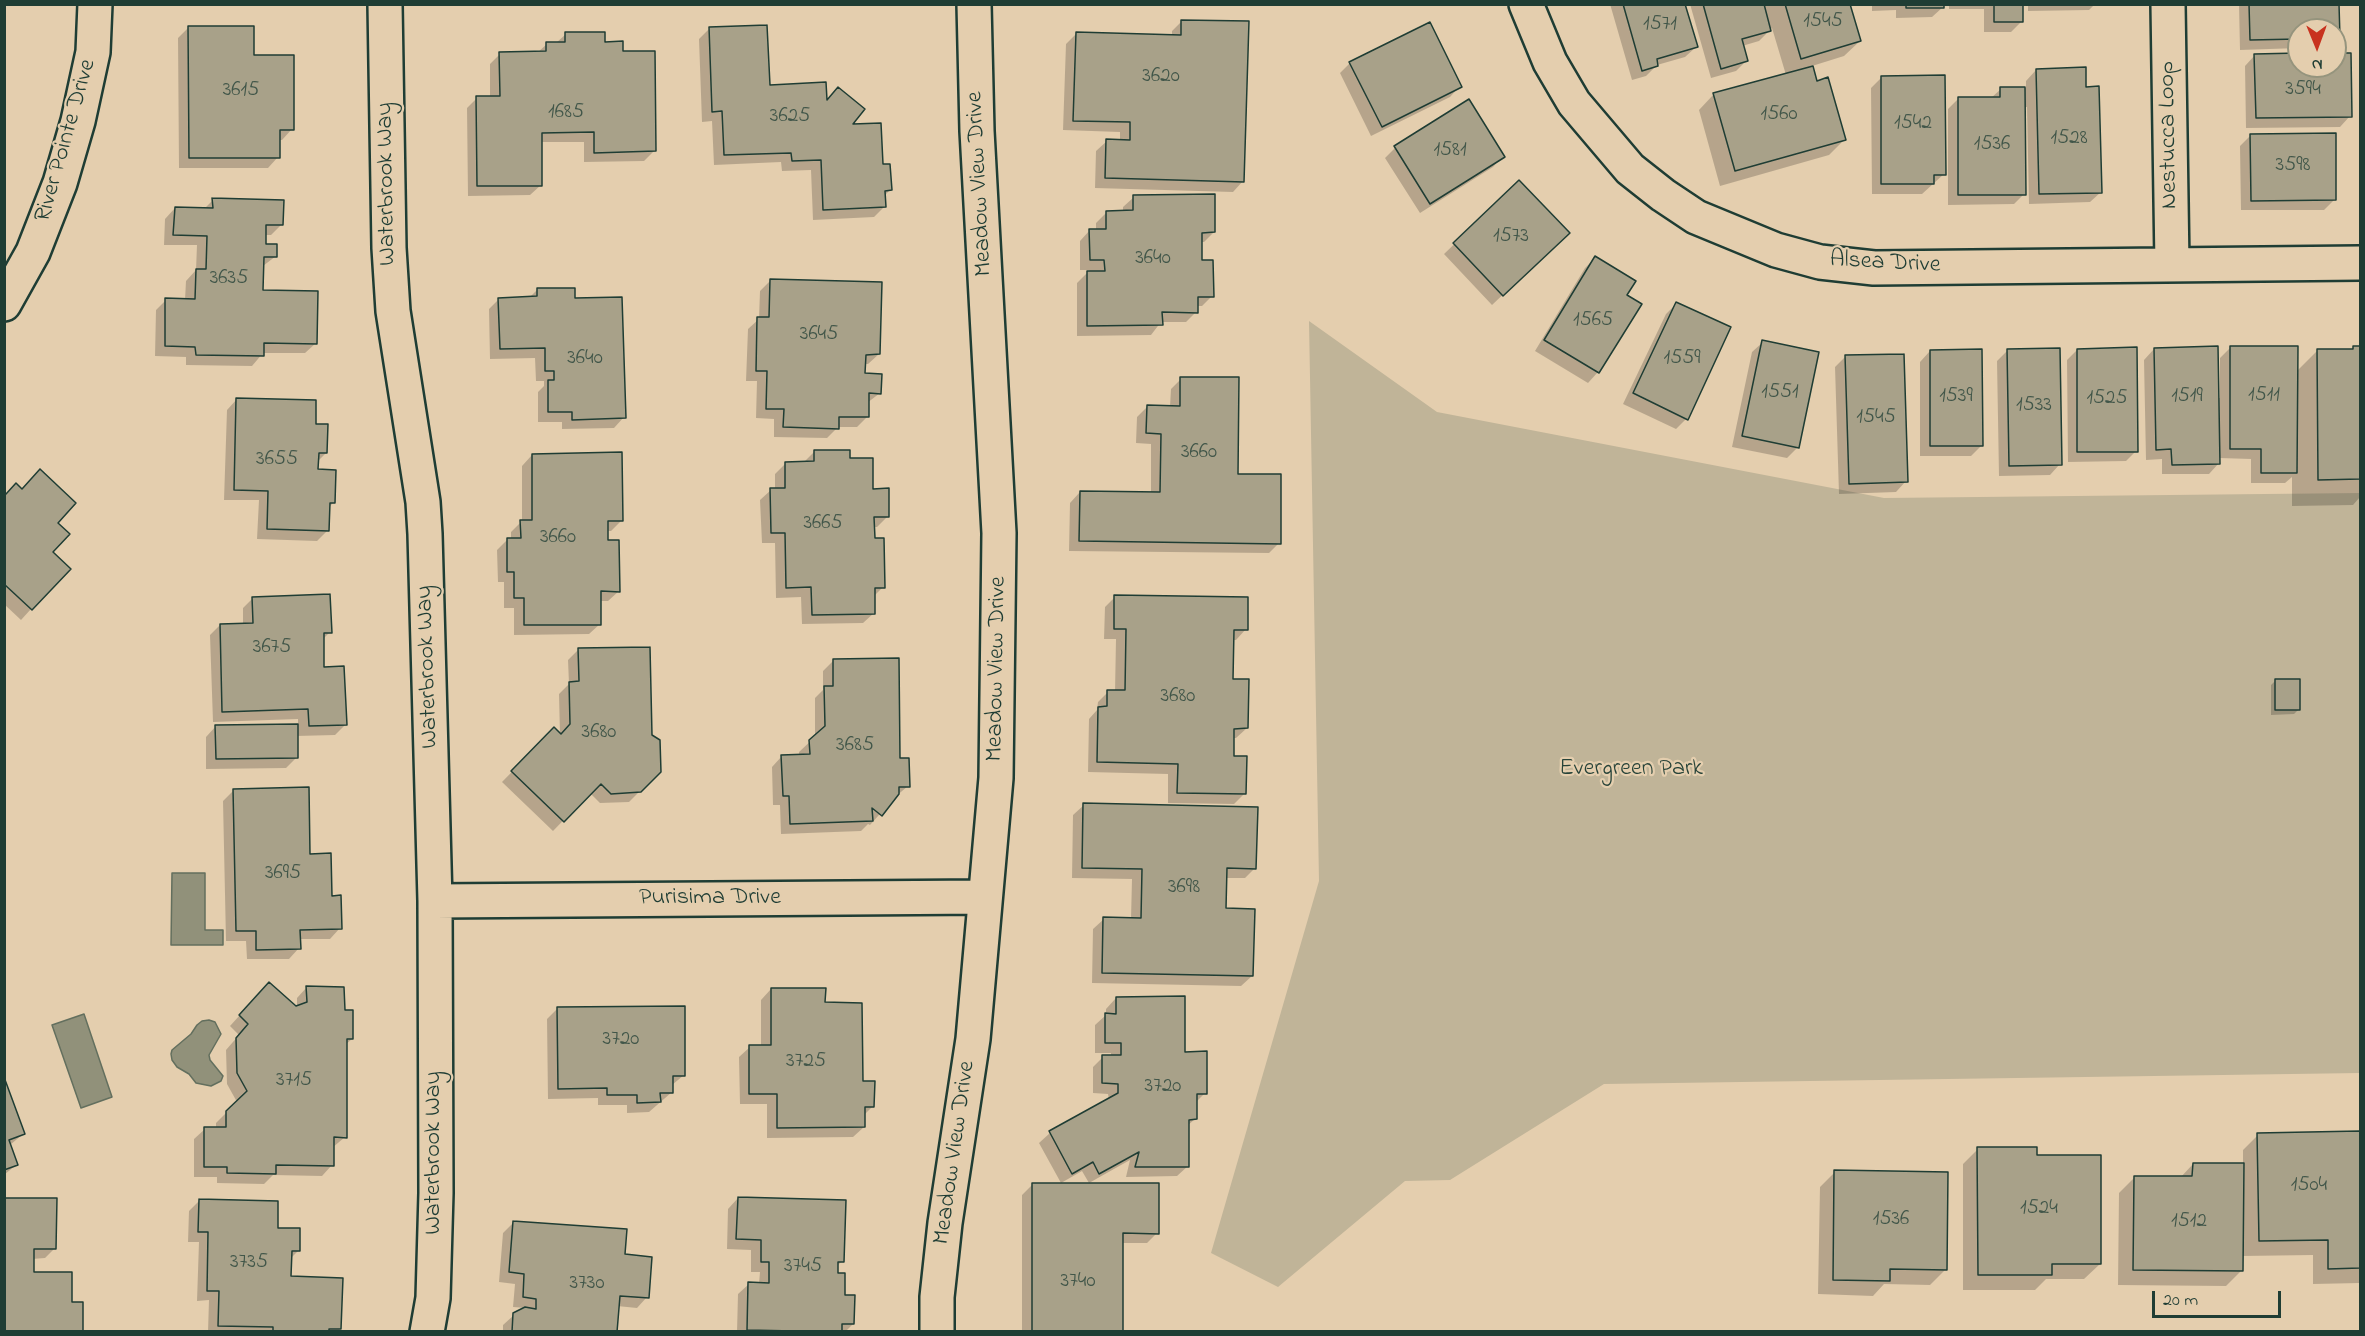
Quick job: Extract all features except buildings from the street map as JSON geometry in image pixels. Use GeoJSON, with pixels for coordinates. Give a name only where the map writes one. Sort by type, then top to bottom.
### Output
{"type":"FeatureCollection","features":[{"type":"Feature","properties":{"kind":"street","name":"River Pointe Drive"},"geometry":{"type":"LineString","coordinates":[[4,304],[33,252],[60,183],[78,121],[93,52],[95,4]]}},
{"type":"Feature","properties":{"kind":"street","name":"Waterbrook Way"},"geometry":{"type":"LineString","coordinates":[[385,4],[389,248],[393,311],[425,524],[435,901],[436,1193],[433,1298],[427,1332]]}},
{"type":"Feature","properties":{"kind":"street","name":"Meadow View Drive"},"geometry":{"type":"LineString","coordinates":[[937,1332],[945,1223],[973,1039],[996,778],[999,533],[977,131],[974,4]]}},
{"type":"Feature","properties":{"kind":"street","name":"Alsea Drive"},"geometry":{"type":"LineString","coordinates":[[1526,4],[1550,62],[1574,103],[1630,169],[1696,217],[1776,250],[1820,262],[1874,268],[2361,263]]}},
{"type":"Feature","properties":{"kind":"street","name":"Nestucca Loop"},"geometry":{"type":"LineString","coordinates":[[2168,4],[2172,265]]}},
{"type":"Feature","properties":{"kind":"street","name":"Purisima Drive"},"geometry":{"type":"LineString","coordinates":[[435,901],[985,897]]}},
{"type":"Feature","properties":{"kind":"green space","name":"Evergreen Park"},"geometry":{"type":"Polygon","coordinates":[[[1309,321],[1437,412],[1884,498],[2360,493],[2360,1073],[1604,1084],[1450,1180],[1405,1181],[1278,1287],[1211,1253],[1319,881],[1309,321]]]}},
{"type":"Feature","properties":{"kind":"shaded area"},"geometry":{"type":"Polygon","coordinates":[[[172,873],[205,873],[205,930],[223,930],[223,945],[171,945],[172,873]]]}},
{"type":"Feature","properties":{"kind":"shaded area"},"geometry":{"type":"Polygon","coordinates":[[[84,1014],[112,1097],[81,1108],[52,1025],[84,1014]]]}},
{"type":"Feature","properties":{"kind":"shaded area"},"geometry":{"type":"Polygon","coordinates":[[[209,1020],[215,1022],[221,1034],[209,1055],[210,1060],[223,1076],[221,1081],[211,1086],[196,1083],[189,1074],[177,1067],[171,1054],[172,1050],[191,1034],[197,1025],[209,1020]]]}}]}
